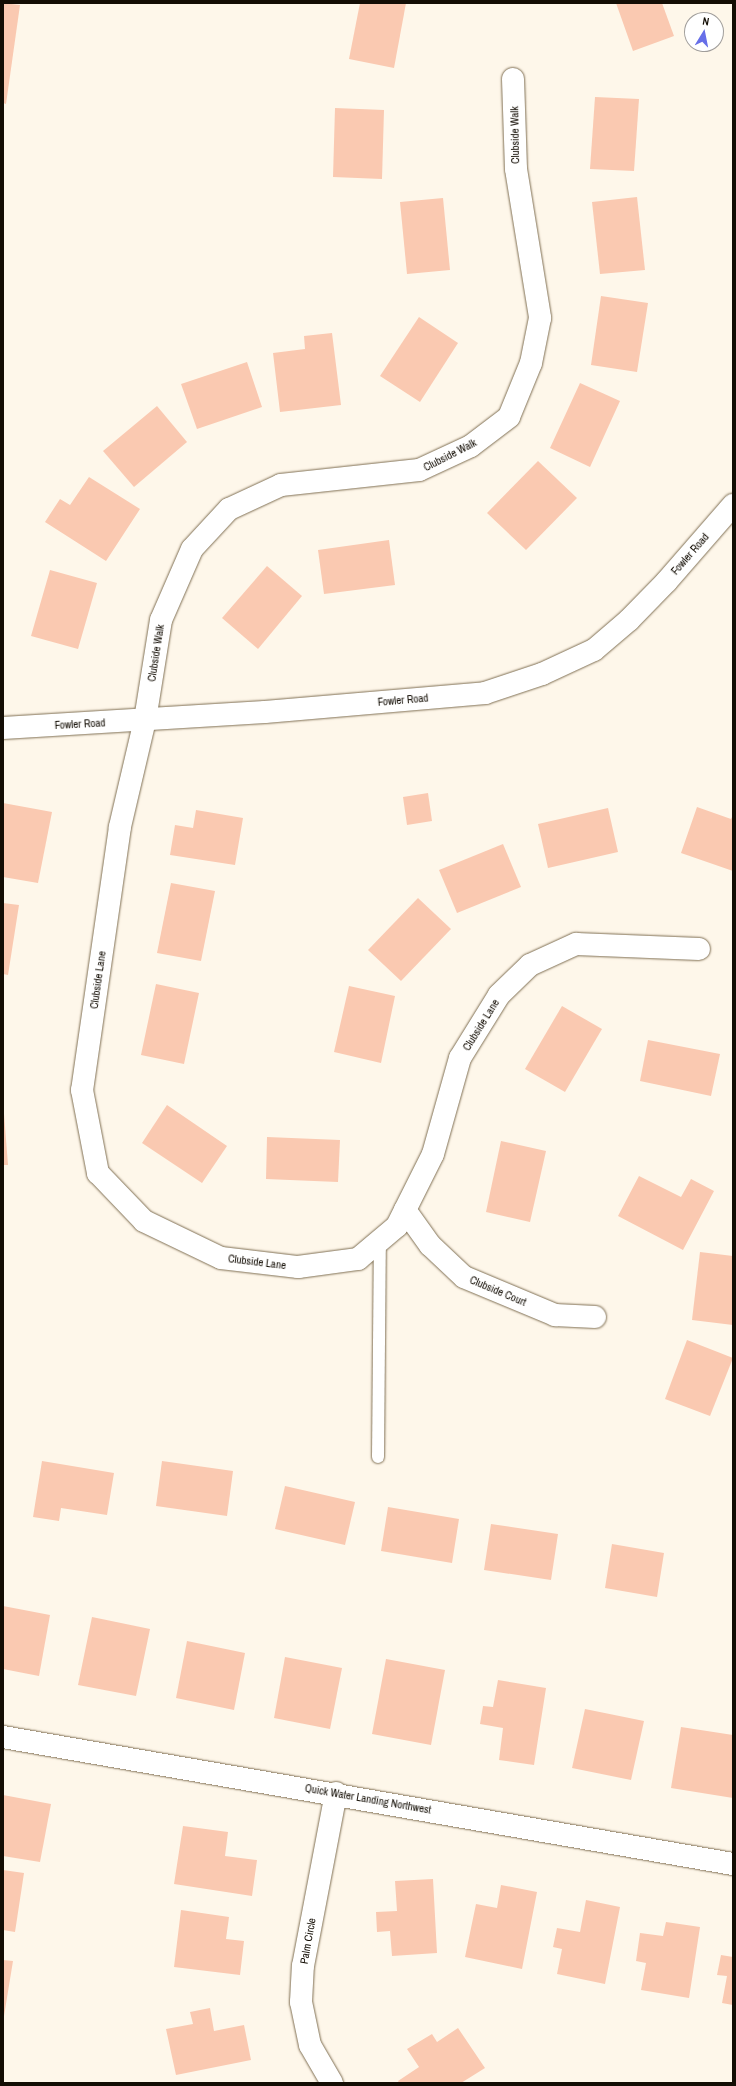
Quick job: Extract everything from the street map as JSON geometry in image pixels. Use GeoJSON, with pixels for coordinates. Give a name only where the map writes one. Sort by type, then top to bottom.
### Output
{"type":"FeatureCollection","features":[{"type":"Feature","properties":{"kind":"street","name":"Clubside Walk"},"geometry":{"type":"LineString","coordinates":[[145,720],[161,620],[192,549],[229,509],[281,485],[419,470],[471,446],[509,417],[531,364],[540,318],[516,169],[513,79]]}},
{"type":"Feature","properties":{"kind":"street","name":"Fowler Road"},"geometry":{"type":"LineString","coordinates":[[3,728],[145,720],[485,693],[542,674],[594,650],[629,620],[733,505]]}},
{"type":"Feature","properties":{"kind":"street","name":"Clubside Lane"},"geometry":{"type":"LineString","coordinates":[[145,720],[120,827],[82,1090],[98,1173],[144,1221],[221,1258],[298,1267],[358,1259],[397,1226],[433,1154],[460,1058],[499,996],[530,965],[576,944],[699,949]]}},
{"type":"Feature","properties":{"kind":"street","name":"Clubside Court"},"geometry":{"type":"LineString","coordinates":[[405,1210],[430,1245],[464,1277],[555,1315],[595,1318]]}},
{"type":"Feature","properties":{"kind":"street","name":"Quick Water Landing Northwest"},"geometry":{"type":"LineString","coordinates":[[3,1737],[336,1793],[733,1864]]}},
{"type":"Feature","properties":{"kind":"street","name":"Palm Circle"},"geometry":{"type":"LineString","coordinates":[[332,2083],[310,2045],[301,2002],[304,1966],[336,1793]]}},
{"type":"Feature","properties":{"kind":"lane"},"geometry":{"type":"LineString","coordinates":[[378,1457],[380,1241]]}},
{"type":"Feature","properties":{"kind":"building"},"geometry":{"type":"Polygon","coordinates":[[[3,3],[20,5],[6,104],[3,103],[3,3]]]}},
{"type":"Feature","properties":{"kind":"building"},"geometry":{"type":"Polygon","coordinates":[[[360,3],[406,3],[394,68],[349,59],[360,3]]]}},
{"type":"Feature","properties":{"kind":"building"},"geometry":{"type":"Polygon","coordinates":[[[616,3],[662,3],[674,36],[633,51],[616,3]]]}},
{"type":"Feature","properties":{"kind":"building"},"geometry":{"type":"Polygon","coordinates":[[[595,97],[639,99],[634,171],[590,169],[595,97]]]}},
{"type":"Feature","properties":{"kind":"building"},"geometry":{"type":"Polygon","coordinates":[[[335,108],[384,110],[382,179],[333,177],[335,108]]]}},
{"type":"Feature","properties":{"kind":"building"},"geometry":{"type":"Polygon","coordinates":[[[637,197],[645,270],[600,274],[592,202],[637,197]]]}},
{"type":"Feature","properties":{"kind":"building"},"geometry":{"type":"Polygon","coordinates":[[[443,198],[450,270],[407,274],[400,202],[443,198]]]}},
{"type":"Feature","properties":{"kind":"building"},"geometry":{"type":"Polygon","coordinates":[[[601,296],[648,303],[637,372],[591,365],[601,296]]]}},
{"type":"Feature","properties":{"kind":"building"},"geometry":{"type":"Polygon","coordinates":[[[419,317],[458,343],[420,402],[380,376],[419,317]]]}},
{"type":"Feature","properties":{"kind":"building"},"geometry":{"type":"Polygon","coordinates":[[[332,333],[341,405],[280,412],[273,353],[305,349],[304,336],[332,333]]]}},
{"type":"Feature","properties":{"kind":"building"},"geometry":{"type":"Polygon","coordinates":[[[247,362],[262,407],[197,429],[181,384],[247,362]]]}},
{"type":"Feature","properties":{"kind":"building"},"geometry":{"type":"Polygon","coordinates":[[[580,383],[620,401],[590,467],[550,448],[580,383]]]}},
{"type":"Feature","properties":{"kind":"building"},"geometry":{"type":"Polygon","coordinates":[[[157,406],[187,442],[134,487],[103,451],[157,406]]]}},
{"type":"Feature","properties":{"kind":"building"},"geometry":{"type":"Polygon","coordinates":[[[538,461],[577,498],[526,550],[487,513],[538,461]]]}},
{"type":"Feature","properties":{"kind":"building"},"geometry":{"type":"Polygon","coordinates":[[[89,477],[140,509],[106,561],[45,522],[60,499],[70,505],[89,477]]]}},
{"type":"Feature","properties":{"kind":"building"},"geometry":{"type":"Polygon","coordinates":[[[389,540],[395,585],[324,594],[318,550],[389,540]]]}},
{"type":"Feature","properties":{"kind":"building"},"geometry":{"type":"Polygon","coordinates":[[[267,566],[302,596],[258,649],[222,618],[267,566]]]}},
{"type":"Feature","properties":{"kind":"building"},"geometry":{"type":"Polygon","coordinates":[[[50,570],[97,583],[78,649],[31,636],[50,570]]]}},
{"type":"Feature","properties":{"kind":"building"},"geometry":{"type":"Polygon","coordinates":[[[428,793],[432,821],[407,825],[403,797],[428,793]]]}},
{"type":"Feature","properties":{"kind":"building"},"geometry":{"type":"Polygon","coordinates":[[[3,803],[52,812],[38,883],[3,877],[3,803]]]}},
{"type":"Feature","properties":{"kind":"building"},"geometry":{"type":"Polygon","coordinates":[[[697,807],[731,819],[733,815],[733,871],[681,853],[697,807]]]}},
{"type":"Feature","properties":{"kind":"building"},"geometry":{"type":"Polygon","coordinates":[[[608,808],[618,852],[548,868],[538,824],[608,808]]]}},
{"type":"Feature","properties":{"kind":"building"},"geometry":{"type":"Polygon","coordinates":[[[196,810],[243,818],[235,865],[170,855],[175,825],[193,828],[196,810]]]}},
{"type":"Feature","properties":{"kind":"building"},"geometry":{"type":"Polygon","coordinates":[[[503,844],[521,887],[457,913],[439,870],[503,844]]]}},
{"type":"Feature","properties":{"kind":"building"},"geometry":{"type":"Polygon","coordinates":[[[171,883],[215,891],[201,961],[157,953],[171,883]]]}},
{"type":"Feature","properties":{"kind":"building"},"geometry":{"type":"Polygon","coordinates":[[[418,898],[451,929],[401,981],[368,950],[418,898]]]}},
{"type":"Feature","properties":{"kind":"building"},"geometry":{"type":"Polygon","coordinates":[[[3,903],[19,905],[8,975],[3,974],[3,903]]]}},
{"type":"Feature","properties":{"kind":"building"},"geometry":{"type":"Polygon","coordinates":[[[156,984],[199,993],[184,1064],[141,1055],[156,984]]]}},
{"type":"Feature","properties":{"kind":"building"},"geometry":{"type":"Polygon","coordinates":[[[349,986],[395,996],[381,1063],[334,1052],[349,986]]]}},
{"type":"Feature","properties":{"kind":"building"},"geometry":{"type":"Polygon","coordinates":[[[562,1006],[602,1029],[565,1092],[525,1069],[562,1006]]]}},
{"type":"Feature","properties":{"kind":"building"},"geometry":{"type":"Polygon","coordinates":[[[648,1040],[720,1054],[711,1096],[640,1081],[648,1040]]]}},
{"type":"Feature","properties":{"kind":"building"},"geometry":{"type":"Polygon","coordinates":[[[3,1101],[8,1165],[3,1165],[3,1101]]]}},
{"type":"Feature","properties":{"kind":"building"},"geometry":{"type":"Polygon","coordinates":[[[167,1105],[227,1146],[202,1183],[142,1143],[167,1105]]]}},
{"type":"Feature","properties":{"kind":"building"},"geometry":{"type":"Polygon","coordinates":[[[267,1137],[340,1140],[338,1182],[266,1179],[267,1137]]]}},
{"type":"Feature","properties":{"kind":"building"},"geometry":{"type":"Polygon","coordinates":[[[501,1141],[546,1151],[530,1222],[486,1212],[501,1141]]]}},
{"type":"Feature","properties":{"kind":"building"},"geometry":{"type":"Polygon","coordinates":[[[639,1176],[681,1197],[691,1179],[714,1191],[683,1250],[618,1216],[639,1176]]]}},
{"type":"Feature","properties":{"kind":"building"},"geometry":{"type":"Polygon","coordinates":[[[700,1252],[733,1256],[733,1325],[692,1320],[700,1252]]]}},
{"type":"Feature","properties":{"kind":"building"},"geometry":{"type":"Polygon","coordinates":[[[687,1340],[733,1358],[710,1416],[665,1399],[687,1340]]]}},
{"type":"Feature","properties":{"kind":"building"},"geometry":{"type":"Polygon","coordinates":[[[42,1461],[114,1473],[107,1515],[61,1508],[59,1521],[33,1517],[42,1461]]]}},
{"type":"Feature","properties":{"kind":"building"},"geometry":{"type":"Polygon","coordinates":[[[162,1461],[233,1471],[227,1516],[156,1506],[162,1461]]]}},
{"type":"Feature","properties":{"kind":"building"},"geometry":{"type":"Polygon","coordinates":[[[285,1486],[355,1502],[345,1545],[275,1529],[285,1486]]]}},
{"type":"Feature","properties":{"kind":"building"},"geometry":{"type":"Polygon","coordinates":[[[388,1507],[459,1519],[452,1563],[381,1551],[388,1507]]]}},
{"type":"Feature","properties":{"kind":"building"},"geometry":{"type":"Polygon","coordinates":[[[491,1524],[558,1534],[551,1580],[484,1570],[491,1524]]]}},
{"type":"Feature","properties":{"kind":"building"},"geometry":{"type":"Polygon","coordinates":[[[612,1544],[664,1553],[657,1597],[605,1588],[612,1544]]]}},
{"type":"Feature","properties":{"kind":"building"},"geometry":{"type":"Polygon","coordinates":[[[3,1606],[50,1615],[39,1676],[3,1669],[3,1606]]]}},
{"type":"Feature","properties":{"kind":"building"},"geometry":{"type":"Polygon","coordinates":[[[92,1617],[150,1629],[136,1696],[78,1685],[92,1617]]]}},
{"type":"Feature","properties":{"kind":"building"},"geometry":{"type":"Polygon","coordinates":[[[187,1641],[245,1653],[234,1710],[176,1698],[187,1641]]]}},
{"type":"Feature","properties":{"kind":"building"},"geometry":{"type":"Polygon","coordinates":[[[285,1657],[342,1668],[330,1729],[274,1718],[285,1657]]]}},
{"type":"Feature","properties":{"kind":"building"},"geometry":{"type":"Polygon","coordinates":[[[386,1659],[445,1670],[431,1745],[372,1734],[386,1659]]]}},
{"type":"Feature","properties":{"kind":"building"},"geometry":{"type":"Polygon","coordinates":[[[498,1680],[546,1688],[534,1765],[499,1760],[503,1728],[480,1724],[483,1706],[493,1707],[498,1680]]]}},
{"type":"Feature","properties":{"kind":"building"},"geometry":{"type":"Polygon","coordinates":[[[585,1709],[644,1721],[631,1780],[572,1768],[585,1709]]]}},
{"type":"Feature","properties":{"kind":"building"},"geometry":{"type":"Polygon","coordinates":[[[681,1727],[733,1735],[733,1798],[671,1788],[681,1727]]]}},
{"type":"Feature","properties":{"kind":"building"},"geometry":{"type":"Polygon","coordinates":[[[3,1795],[51,1804],[40,1862],[3,1856],[3,1795]]]}},
{"type":"Feature","properties":{"kind":"building"},"geometry":{"type":"Polygon","coordinates":[[[183,1826],[228,1832],[225,1856],[257,1860],[252,1896],[174,1884],[183,1826]]]}},
{"type":"Feature","properties":{"kind":"building"},"geometry":{"type":"Polygon","coordinates":[[[3,1870],[24,1873],[15,1932],[3,1930],[3,1870]]]}},
{"type":"Feature","properties":{"kind":"building"},"geometry":{"type":"Polygon","coordinates":[[[433,1879],[437,1953],[392,1956],[390,1931],[377,1932],[376,1912],[397,1911],[395,1881],[433,1879]]]}},
{"type":"Feature","properties":{"kind":"building"},"geometry":{"type":"Polygon","coordinates":[[[501,1885],[537,1892],[522,1969],[465,1957],[476,1904],[497,1908],[501,1885]]]}},
{"type":"Feature","properties":{"kind":"building"},"geometry":{"type":"Polygon","coordinates":[[[586,1900],[620,1907],[605,1984],[557,1974],[562,1949],[553,1947],[557,1928],[580,1932],[586,1900]]]}},
{"type":"Feature","properties":{"kind":"building"},"geometry":{"type":"Polygon","coordinates":[[[181,1910],[229,1917],[226,1939],[244,1941],[240,1975],[174,1967],[181,1910]]]}},
{"type":"Feature","properties":{"kind":"building"},"geometry":{"type":"Polygon","coordinates":[[[666,1922],[700,1927],[689,1998],[641,1990],[646,1963],[636,1961],[640,1933],[663,1936],[666,1922]]]}},
{"type":"Feature","properties":{"kind":"building"},"geometry":{"type":"Polygon","coordinates":[[[721,1955],[733,1957],[733,2005],[722,2003],[727,1976],[717,1975],[721,1955]]]}},
{"type":"Feature","properties":{"kind":"building"},"geometry":{"type":"Polygon","coordinates":[[[3,1960],[13,1961],[4,2016],[3,2016],[3,1960]]]}},
{"type":"Feature","properties":{"kind":"building"},"geometry":{"type":"Polygon","coordinates":[[[210,2008],[214,2031],[244,2025],[251,2060],[176,2075],[166,2029],[193,2024],[190,2012],[210,2008]]]}},
{"type":"Feature","properties":{"kind":"building"},"geometry":{"type":"Polygon","coordinates":[[[458,2028],[485,2068],[461,2083],[399,2083],[398,2081],[419,2067],[407,2049],[432,2034],[437,2042],[458,2028]]]}}]}
